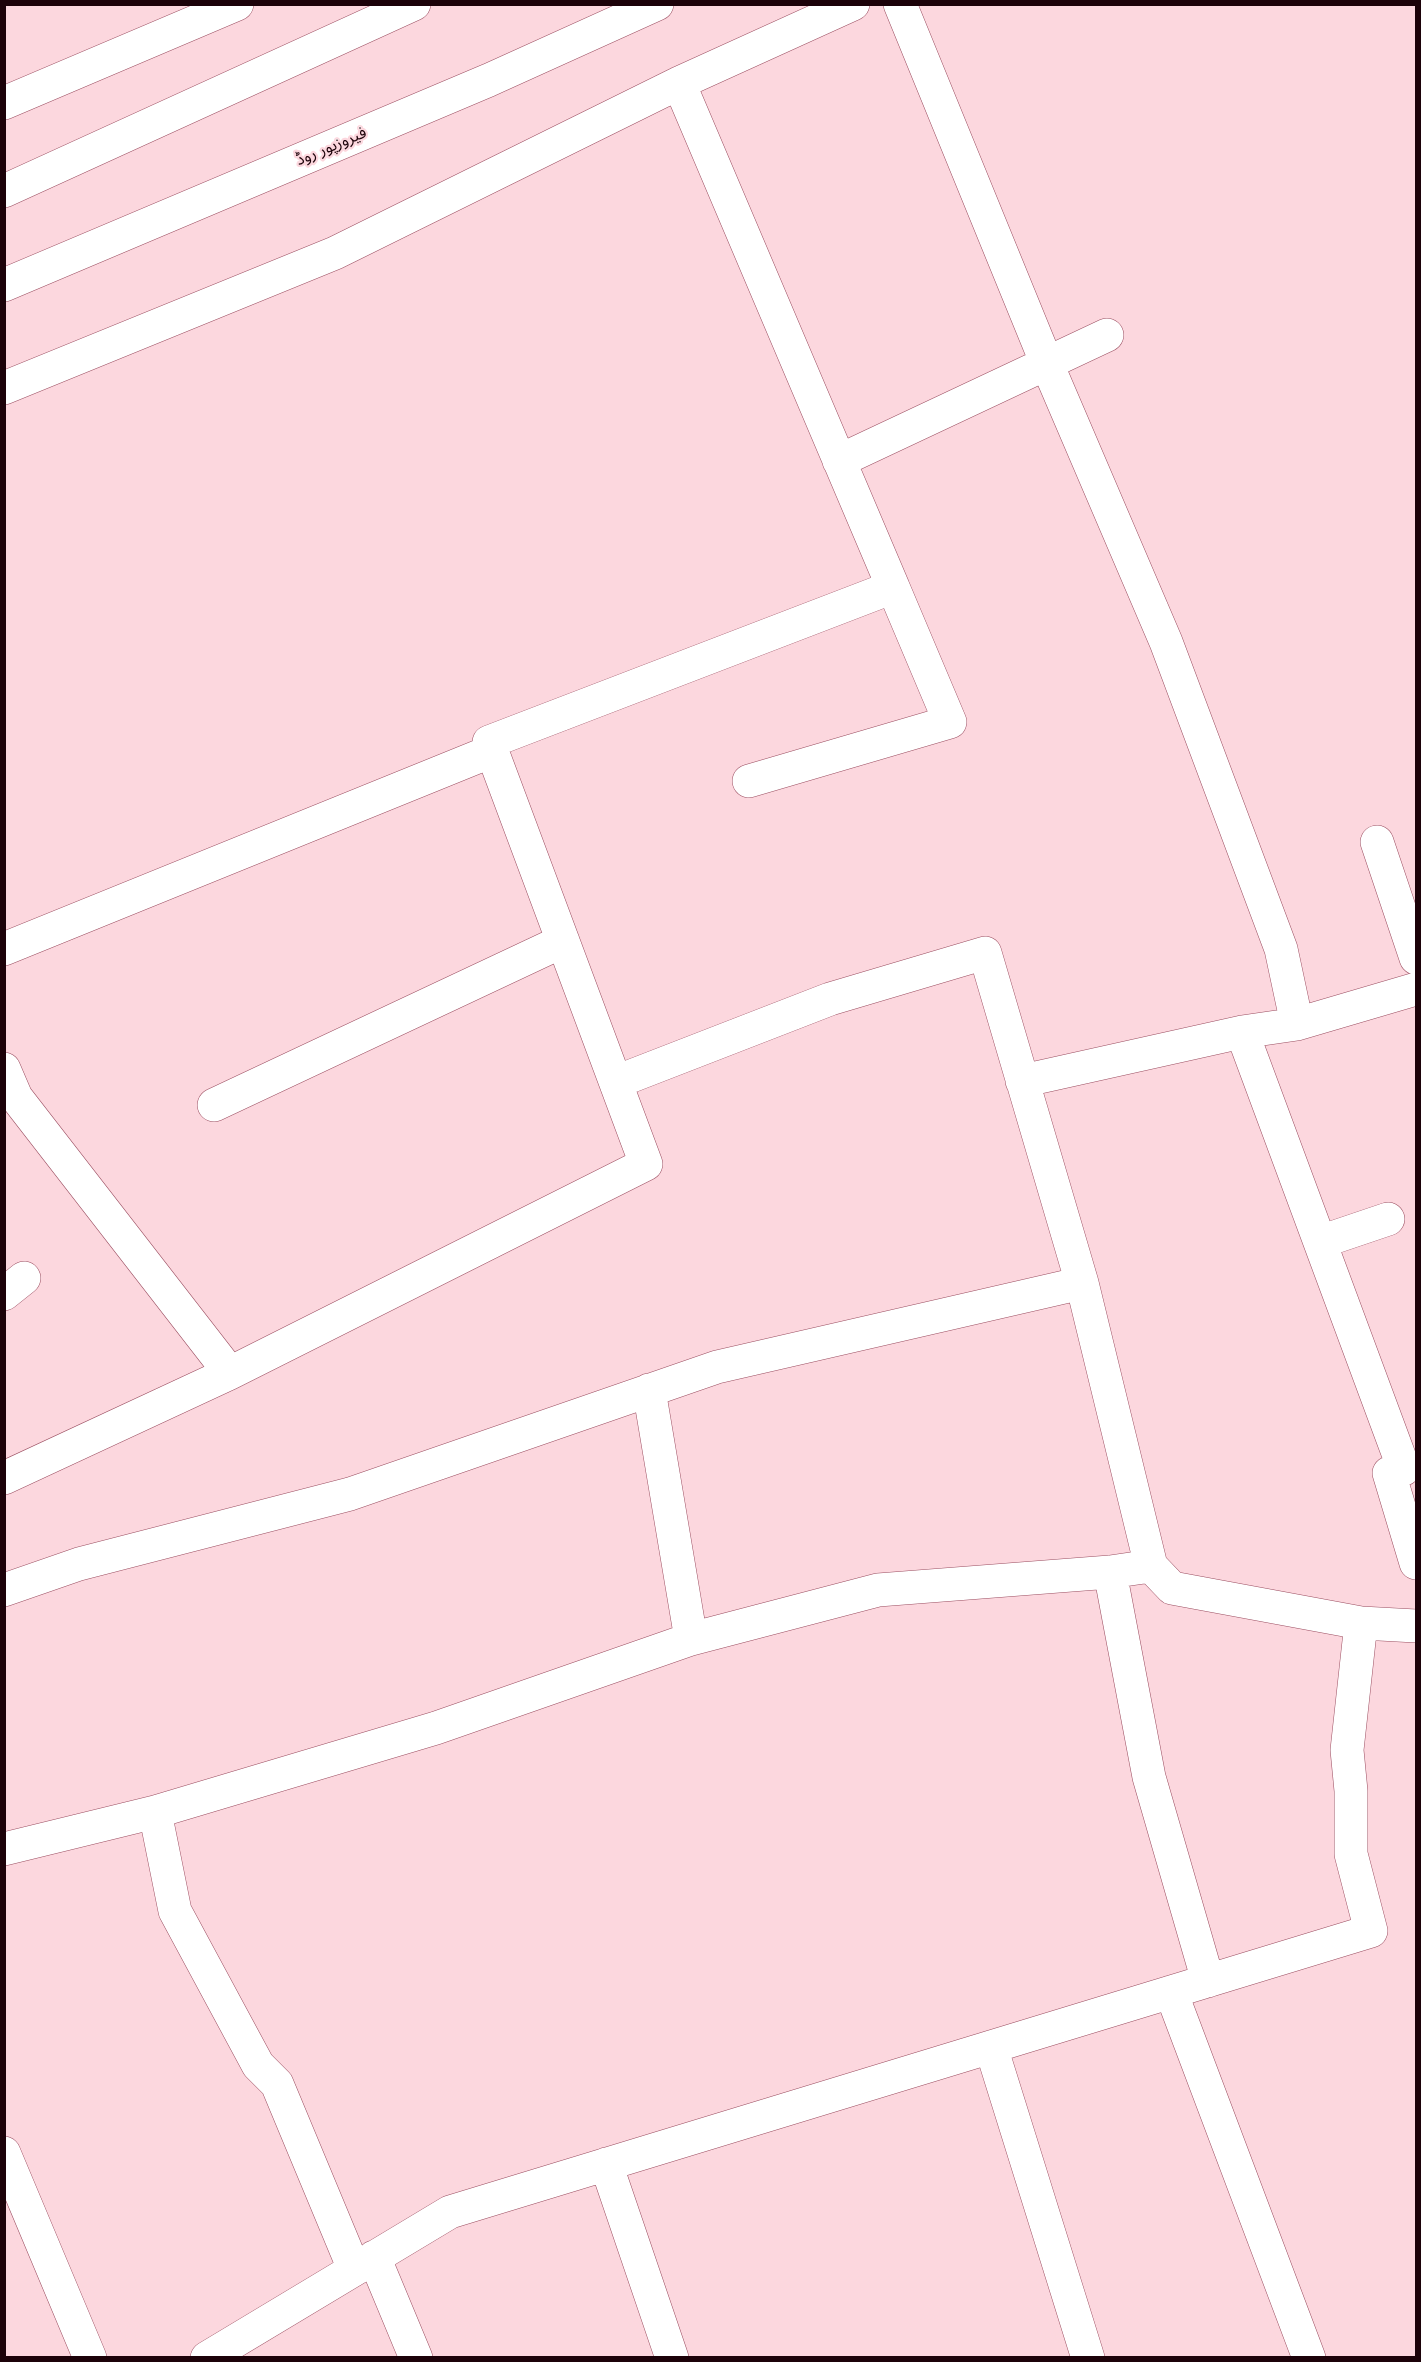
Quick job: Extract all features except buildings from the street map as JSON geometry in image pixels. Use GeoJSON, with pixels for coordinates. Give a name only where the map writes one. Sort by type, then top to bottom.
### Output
{"type":"FeatureCollection","features":[{"type":"Feature","properties":{"kind":"main road"},"geometry":{"type":"LineString","coordinates":[[4,103],[237,4]]}},
{"type":"Feature","properties":{"kind":"main road"},"geometry":{"type":"LineString","coordinates":[[4,191],[414,4]]}},
{"type":"Feature","properties":{"kind":"main road","name":"فیروزپور روڈ"},"geometry":{"type":"LineString","coordinates":[[4,285],[489,80],[657,4]]}},
{"type":"Feature","properties":{"kind":"main road"},"geometry":{"type":"LineString","coordinates":[[4,388],[335,253],[679,83],[853,4]]}},
{"type":"Feature","properties":{"kind":"main road"},"geometry":{"type":"LineString","coordinates":[[900,4],[1047,364],[1166,642],[1281,949],[1297,1024]]}},
{"type":"Feature","properties":{"kind":"main road"},"geometry":{"type":"LineString","coordinates":[[679,83],[950,722],[749,781]]}},
{"type":"Feature","properties":{"kind":"main road"},"geometry":{"type":"LineString","coordinates":[[839,461],[1107,335]]}},
{"type":"Feature","properties":{"kind":"main road"},"geometry":{"type":"LineString","coordinates":[[4,1478],[230,1373],[646,1164],[489,742],[893,587]]}},
{"type":"Feature","properties":{"kind":"main road"},"geometry":{"type":"LineString","coordinates":[[4,949],[492,751]]}},
{"type":"Feature","properties":{"kind":"main road"},"geometry":{"type":"LineString","coordinates":[[1377,842],[1416,958]]}},
{"type":"Feature","properties":{"kind":"main road"},"geometry":{"type":"LineString","coordinates":[[213,1105],[563,941]]}},
{"type":"Feature","properties":{"kind":"main road"},"geometry":{"type":"LineString","coordinates":[[616,1082],[830,999],[985,953],[1082,1283],[1151,1566],[1172,1588],[1361,1623],[1416,1626]]}},
{"type":"Feature","properties":{"kind":"main road"},"geometry":{"type":"LineString","coordinates":[[1023,1081],[1242,1032],[1297,1024],[1416,989]]}},
{"type":"Feature","properties":{"kind":"main road"},"geometry":{"type":"LineString","coordinates":[[1242,1032],[1404,1469],[1389,1473],[1414,1545]]}},
{"type":"Feature","properties":{"kind":"main road"},"geometry":{"type":"LineString","coordinates":[[4,1069],[16,1097],[230,1373]]}},
{"type":"Feature","properties":{"kind":"main road"},"geometry":{"type":"LineString","coordinates":[[1320,1242],[1388,1219]]}},
{"type":"Feature","properties":{"kind":"main road"},"geometry":{"type":"LineString","coordinates":[[4,1590],[79,1564],[350,1494],[717,1367],[1082,1283]]}},
{"type":"Feature","properties":{"kind":"main road"},"geometry":{"type":"LineString","coordinates":[[649,1390],[691,1639]]}},
{"type":"Feature","properties":{"kind":"main road"},"geometry":{"type":"LineString","coordinates":[[4,1848],[155,1812],[436,1728],[691,1639],[878,1590],[1110,1572],[1151,1566]]}},
{"type":"Feature","properties":{"kind":"main road"},"geometry":{"type":"LineString","coordinates":[[1110,1572],[1149,1777],[1208,1981]]}},
{"type":"Feature","properties":{"kind":"main road"},"geometry":{"type":"LineString","coordinates":[[207,2358],[450,2212],[1371,1931],[1351,1854],[1351,1791],[1347,1750],[1361,1623]]}},
{"type":"Feature","properties":{"kind":"main road"},"geometry":{"type":"LineString","coordinates":[[155,1812],[176,1911],[258,2066],[276,2084],[364,2263],[416,2358]]}},
{"type":"Feature","properties":{"kind":"main road"},"geometry":{"type":"LineString","coordinates":[[1171,1992],[1310,2358]]}},
{"type":"Feature","properties":{"kind":"main road"},"geometry":{"type":"LineString","coordinates":[[991,2047],[1088,2358]]}},
{"type":"Feature","properties":{"kind":"main road"},"geometry":{"type":"LineString","coordinates":[[4,2153],[90,2358]]}},
{"type":"Feature","properties":{"kind":"main road"},"geometry":{"type":"LineString","coordinates":[[606,2164],[672,2358]]}}]}
